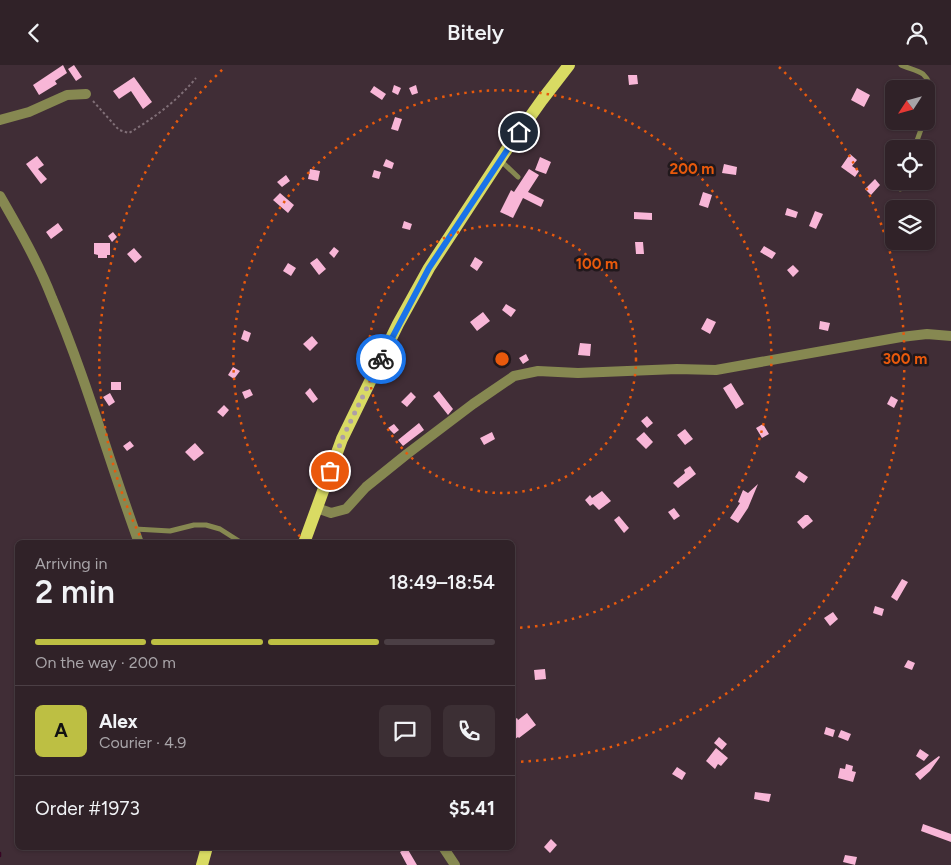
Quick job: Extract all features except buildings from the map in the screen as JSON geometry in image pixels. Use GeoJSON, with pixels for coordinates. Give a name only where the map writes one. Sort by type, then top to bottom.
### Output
{"type":"FeatureCollection","features":[{"type":"Feature","properties":{"kind":"main road"},"geometry":{"type":"LineString","coordinates":[[305,540],[342,439],[398,324],[429,268],[500,160],[569,65]]}},
{"type":"Feature","properties":{"kind":"main road"},"geometry":{"type":"LineString","coordinates":[[202,865],[206,850]]}},
{"type":"Feature","properties":{"kind":"street"},"geometry":{"type":"LineString","coordinates":[[0,120],[29,111],[67,95],[86,94]]}},
{"type":"Feature","properties":{"kind":"street"},"geometry":{"type":"LineString","coordinates":[[0,196],[37,264],[61,319],[86,385],[113,471],[138,540]]}},
{"type":"Feature","properties":{"kind":"street"},"geometry":{"type":"LineString","coordinates":[[316,508],[331,513],[346,509],[366,487],[407,453],[514,376],[538,371],[578,373],[677,369],[716,370],[901,337],[927,334],[946,334],[951,336]]}},
{"type":"Feature","properties":{"kind":"street"},"geometry":{"type":"LineString","coordinates":[[445,850],[454,865]]}},
{"type":"Feature","properties":{"kind":"lane"},"geometry":{"type":"LineString","coordinates":[[901,65],[922,74],[927,80]]}},
{"type":"Feature","properties":{"kind":"lane"},"geometry":{"type":"LineString","coordinates":[[500,160],[518,177]]}},
{"type":"Feature","properties":{"kind":"lane"},"geometry":{"type":"LineString","coordinates":[[134,529],[170,531],[194,525],[206,525],[220,529],[237,540]]}},
{"type":"Feature","properties":{"kind":"path"},"geometry":{"type":"LineString","coordinates":[[86,94],[119,130],[129,133],[174,101],[196,78]]}},
{"type":"Feature","properties":{"kind":"way so far"},"geometry":{"type":"LineString","coordinates":[[330,471],[342,439],[381,359]]}},
{"type":"Feature","properties":{"kind":"route"},"geometry":{"type":"LineString","coordinates":[[381,359],[429,268],[519,132]]}}]}
